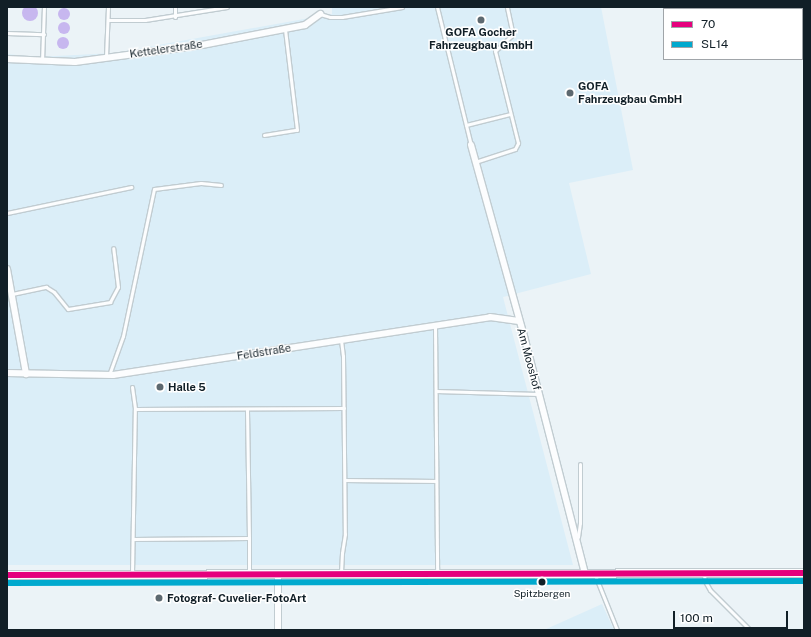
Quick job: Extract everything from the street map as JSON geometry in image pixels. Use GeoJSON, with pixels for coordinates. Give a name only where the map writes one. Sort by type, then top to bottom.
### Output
{"type":"FeatureCollection","features":[{"type":"Feature","properties":{"kind":"street","name":"Kettelerstraße"},"geometry":{"type":"LineString","coordinates":[[7,59],[75,62],[202,45],[305,25],[320,14]]}},
{"type":"Feature","properties":{"kind":"street","name":"Am Mooshof"},"geometry":{"type":"LineString","coordinates":[[471,145],[585,573]]}},
{"type":"Feature","properties":{"kind":"street"},"geometry":{"type":"LineString","coordinates":[[7,269],[26,374]]}},
{"type":"Feature","properties":{"kind":"street","name":"Feldstraße"},"geometry":{"type":"LineString","coordinates":[[7,373],[109,375],[490,317],[519,321]]}},
{"type":"Feature","properties":{"kind":"street"},"geometry":{"type":"LineString","coordinates":[[7,575],[132,573],[437,574],[804,572]]}},
{"type":"Feature","properties":{"kind":"street"},"geometry":{"type":"LineString","coordinates":[[278,574],[278,630]]}},
{"type":"Feature","properties":{"kind":"lane"},"geometry":{"type":"LineString","coordinates":[[42,61],[44,7]]}},
{"type":"Feature","properties":{"kind":"lane"},"geometry":{"type":"LineString","coordinates":[[106,58],[108,7]]}},
{"type":"Feature","properties":{"kind":"lane"},"geometry":{"type":"LineString","coordinates":[[175,7],[175,17]]}},
{"type":"Feature","properties":{"kind":"lane"},"geometry":{"type":"LineString","coordinates":[[108,20],[146,20],[175,17],[227,7]]}},
{"type":"Feature","properties":{"kind":"lane"},"geometry":{"type":"LineString","coordinates":[[320,14],[330,17],[342,17],[402,7]]}},
{"type":"Feature","properties":{"kind":"lane"},"geometry":{"type":"LineString","coordinates":[[437,7],[471,145]]}},
{"type":"Feature","properties":{"kind":"lane"},"geometry":{"type":"LineString","coordinates":[[476,162],[515,149],[518,143],[495,51],[511,36],[512,31],[507,7]]}},
{"type":"Feature","properties":{"kind":"lane"},"geometry":{"type":"LineString","coordinates":[[264,135],[297,130],[284,29]]}},
{"type":"Feature","properties":{"kind":"lane"},"geometry":{"type":"LineString","coordinates":[[7,33],[44,34]]}},
{"type":"Feature","properties":{"kind":"lane"},"geometry":{"type":"LineString","coordinates":[[466,125],[510,114]]}},
{"type":"Feature","properties":{"kind":"lane"},"geometry":{"type":"LineString","coordinates":[[109,375],[124,336],[154,189],[201,183],[221,186]]}},
{"type":"Feature","properties":{"kind":"lane"},"geometry":{"type":"LineString","coordinates":[[7,213],[131,187]]}},
{"type":"Feature","properties":{"kind":"lane"},"geometry":{"type":"LineString","coordinates":[[12,294],[46,287],[54,292],[68,309],[110,302],[118,287],[113,248]]}},
{"type":"Feature","properties":{"kind":"lane"},"geometry":{"type":"LineString","coordinates":[[435,326],[437,574]]}},
{"type":"Feature","properties":{"kind":"lane"},"geometry":{"type":"LineString","coordinates":[[341,340],[343,356],[345,480],[345,534],[341,574]]}},
{"type":"Feature","properties":{"kind":"lane"},"geometry":{"type":"LineString","coordinates":[[132,387],[135,409],[132,573]]}},
{"type":"Feature","properties":{"kind":"lane"},"geometry":{"type":"LineString","coordinates":[[436,391],[538,394]]}},
{"type":"Feature","properties":{"kind":"lane"},"geometry":{"type":"LineString","coordinates":[[135,409],[247,410],[344,408]]}},
{"type":"Feature","properties":{"kind":"lane"},"geometry":{"type":"LineString","coordinates":[[247,410],[249,574]]}},
{"type":"Feature","properties":{"kind":"lane"},"geometry":{"type":"LineString","coordinates":[[577,540],[580,523],[580,464]]}},
{"type":"Feature","properties":{"kind":"lane"},"geometry":{"type":"LineString","coordinates":[[345,480],[436,480]]}},
{"type":"Feature","properties":{"kind":"lane"},"geometry":{"type":"LineString","coordinates":[[133,539],[249,538]]}},
{"type":"Feature","properties":{"kind":"lane"},"geometry":{"type":"LineString","coordinates":[[594,573],[618,630]]}},
{"type":"Feature","properties":{"kind":"lane"},"geometry":{"type":"LineString","coordinates":[[704,573],[705,581],[710,590],[750,630]]}},
{"type":"Feature","properties":{"kind":"shaded area"},"geometry":{"type":"Polygon","coordinates":[[[30,5],[36,7],[38,13],[36,19],[30,21],[24,19],[22,13],[24,7],[30,5]]]}},
{"type":"Feature","properties":{"kind":"shaded area"},"geometry":{"type":"Polygon","coordinates":[[[332,7],[601,7],[633,170],[569,183],[591,274],[503,297],[573,565],[7,565],[7,54],[37,57],[114,53],[332,14],[332,7]]]}},
{"type":"Feature","properties":{"kind":"shaded area"},"geometry":{"type":"Polygon","coordinates":[[[62,8],[66,8],[70,14],[66,20],[62,20],[58,16],[58,12],[62,8]]]}},
{"type":"Feature","properties":{"kind":"shaded area"},"geometry":{"type":"Polygon","coordinates":[[[62,22],[66,22],[70,28],[66,34],[62,34],[58,30],[58,26],[62,22]]]}},
{"type":"Feature","properties":{"kind":"shaded area"},"geometry":{"type":"Polygon","coordinates":[[[61,37],[65,37],[69,43],[65,49],[61,49],[57,45],[57,41],[61,37]]]}},
{"type":"Feature","properties":{"kind":"shaded area"},"geometry":{"type":"Polygon","coordinates":[[[602,604],[614,630],[544,630],[602,604]]]}},
{"type":"Feature","properties":{"kind":"transit line","name":"70"},"geometry":{"type":"LineString","coordinates":[[7,575],[804,573]]}},
{"type":"Feature","properties":{"kind":"transit line","name":"SL14"},"geometry":{"type":"LineString","coordinates":[[7,583],[804,581]]}},
{"type":"Feature","properties":{"kind":"place","name":"GOFA Gocher Fahrzeugbau GmbH"},"geometry":{"type":"Point","coordinates":[481,20]}},
{"type":"Feature","properties":{"kind":"place","name":"GOFA Fahrzeugbau GmbH"},"geometry":{"type":"Point","coordinates":[570,93]}},
{"type":"Feature","properties":{"kind":"place","name":"Halle 5"},"geometry":{"type":"Point","coordinates":[160,387]}},
{"type":"Feature","properties":{"kind":"place","name":"Spitzbergen"},"geometry":{"type":"Point","coordinates":[542,582]}},
{"type":"Feature","properties":{"kind":"place","name":"Fotograf- Cuvelier-FotoArt"},"geometry":{"type":"Point","coordinates":[159,598]}}]}
